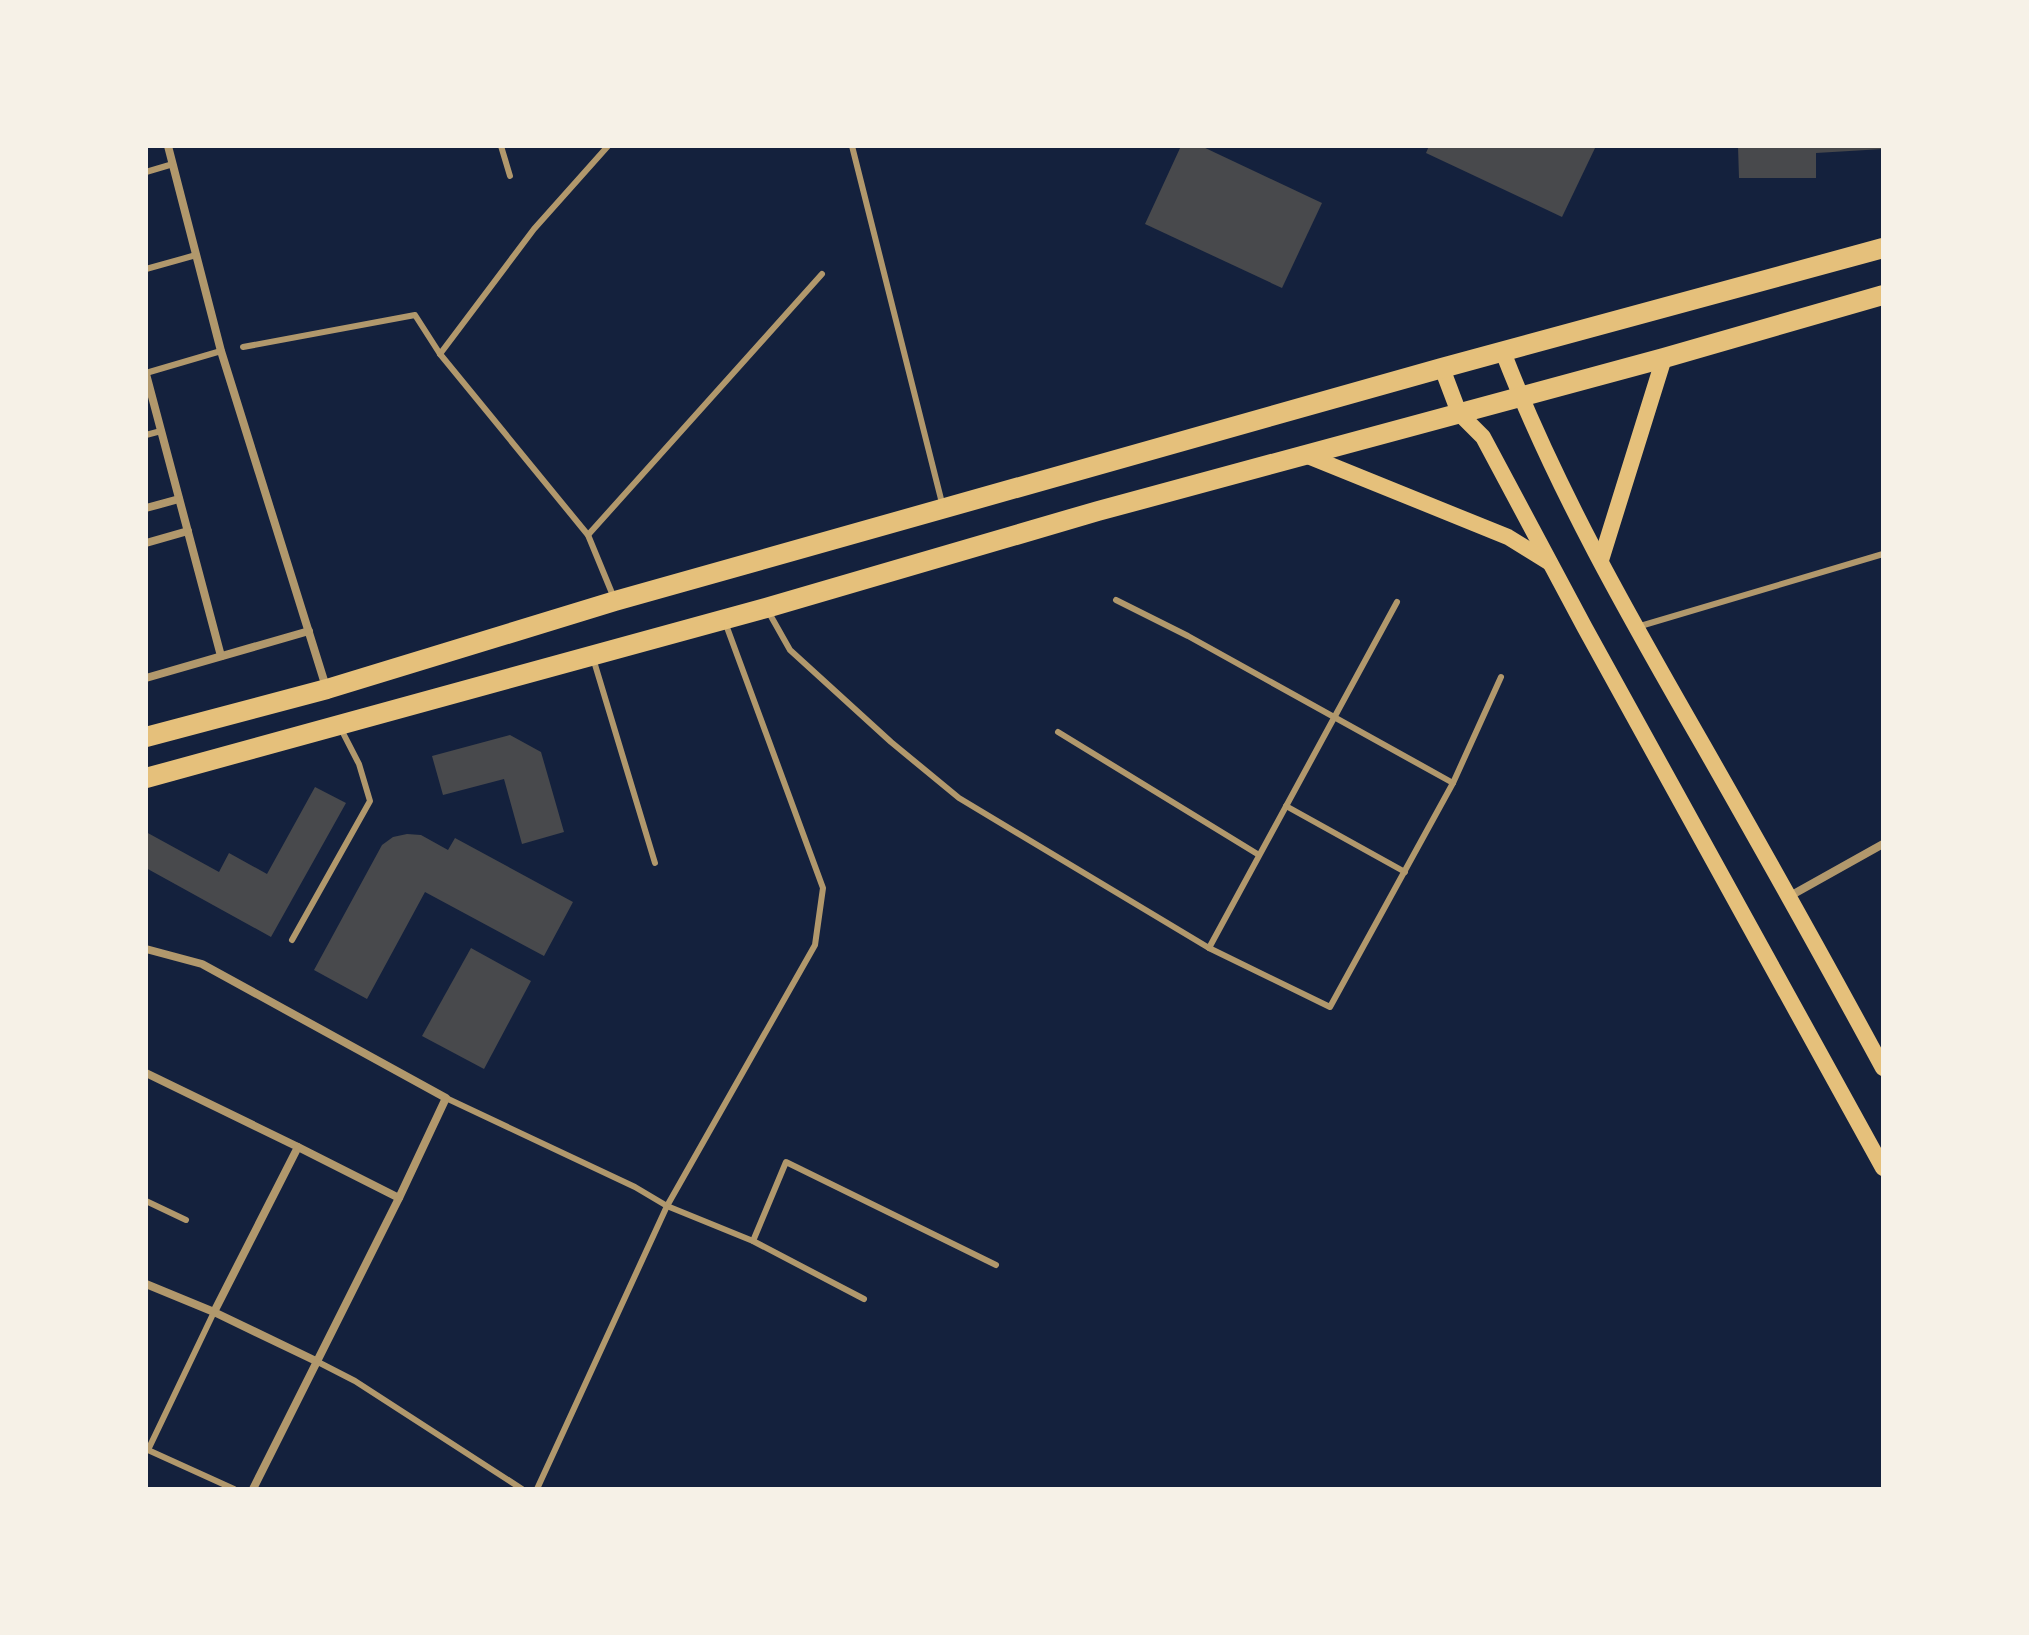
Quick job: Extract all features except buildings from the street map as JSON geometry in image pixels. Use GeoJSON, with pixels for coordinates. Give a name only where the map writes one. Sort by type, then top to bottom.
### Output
{"type":"FeatureCollection","features":[{"type":"Feature","properties":{"kind":"main road"},"geometry":{"type":"LineString","coordinates":[[146,737],[327,689],[615,601],[1442,368],[1883,248]]}},
{"type":"Feature","properties":{"kind":"main road"},"geometry":{"type":"LineString","coordinates":[[146,778],[1883,295]]}},
{"type":"Feature","properties":{"kind":"main road"},"geometry":{"type":"LineString","coordinates":[[1503,352],[1520,397],[1636,628],[1790,896],[1883,1068]]}},
{"type":"Feature","properties":{"kind":"main road"},"geometry":{"type":"LineString","coordinates":[[1601,560],[1664,358]]}},
{"type":"Feature","properties":{"kind":"main road"},"geometry":{"type":"LineString","coordinates":[[1442,368],[1459,413],[1483,437],[1883,1168]]}},
{"type":"Feature","properties":{"kind":"main road"},"geometry":{"type":"LineString","coordinates":[[1303,454],[1508,537],[1550,563]]}},
{"type":"Feature","properties":{"kind":"street"},"geometry":{"type":"LineString","coordinates":[[168,146],[221,351],[327,689]]}},
{"type":"Feature","properties":{"kind":"street"},"geometry":{"type":"LineString","coordinates":[[146,374],[221,656]]}},
{"type":"Feature","properties":{"kind":"street"},"geometry":{"type":"LineString","coordinates":[[146,508],[179,499]]}},
{"type":"Feature","properties":{"kind":"street"},"geometry":{"type":"LineString","coordinates":[[146,543],[188,531]]}},
{"type":"Feature","properties":{"kind":"street"},"geometry":{"type":"LineString","coordinates":[[146,678],[309,631]]}},
{"type":"Feature","properties":{"kind":"street"},"geometry":{"type":"LineString","coordinates":[[1790,896],[1883,844]]}},
{"type":"Feature","properties":{"kind":"street"},"geometry":{"type":"LineString","coordinates":[[146,949],[202,964],[446,1098],[253,1489]]}},
{"type":"Feature","properties":{"kind":"street"},"geometry":{"type":"LineString","coordinates":[[146,1073],[399,1198]]}},
{"type":"Feature","properties":{"kind":"street"},"geometry":{"type":"LineString","coordinates":[[214,1312],[298,1147]]}},
{"type":"Feature","properties":{"kind":"street"},"geometry":{"type":"LineString","coordinates":[[146,1284],[214,1312],[318,1362]]}},
{"type":"Feature","properties":{"kind":"lane"},"geometry":{"type":"LineString","coordinates":[[501,146],[510,176]]}},
{"type":"Feature","properties":{"kind":"lane"},"geometry":{"type":"LineString","coordinates":[[440,354],[534,229],[608,146]]}},
{"type":"Feature","properties":{"kind":"lane"},"geometry":{"type":"LineString","coordinates":[[852,146],[944,510]]}},
{"type":"Feature","properties":{"kind":"lane"},"geometry":{"type":"LineString","coordinates":[[146,172],[173,164]]}},
{"type":"Feature","properties":{"kind":"lane"},"geometry":{"type":"LineString","coordinates":[[146,269],[196,255]]}},
{"type":"Feature","properties":{"kind":"lane"},"geometry":{"type":"LineString","coordinates":[[588,535],[822,274]]}},
{"type":"Feature","properties":{"kind":"lane"},"geometry":{"type":"LineString","coordinates":[[243,347],[415,315],[440,354],[588,535],[615,601]]}},
{"type":"Feature","properties":{"kind":"lane"},"geometry":{"type":"LineString","coordinates":[[146,374],[221,351]]}},
{"type":"Feature","properties":{"kind":"lane"},"geometry":{"type":"LineString","coordinates":[[146,435],[161,431]]}},
{"type":"Feature","properties":{"kind":"lane"},"geometry":{"type":"LineString","coordinates":[[1636,628],[1883,554]]}},
{"type":"Feature","properties":{"kind":"lane"},"geometry":{"type":"LineString","coordinates":[[1116,600],[1188,636],[1453,783]]}},
{"type":"Feature","properties":{"kind":"lane"},"geometry":{"type":"LineString","coordinates":[[1209,948],[1397,602]]}},
{"type":"Feature","properties":{"kind":"lane"},"geometry":{"type":"LineString","coordinates":[[766,608],[790,650],[891,742],[959,798],[1209,948],[1330,1007],[1453,783],[1501,677]]}},
{"type":"Feature","properties":{"kind":"lane"},"geometry":{"type":"LineString","coordinates":[[537,1489],[667,1206],[815,945],[823,888],[724,619]]}},
{"type":"Feature","properties":{"kind":"lane"},"geometry":{"type":"LineString","coordinates":[[592,655],[655,863]]}},
{"type":"Feature","properties":{"kind":"lane"},"geometry":{"type":"LineString","coordinates":[[292,940],[370,801],[359,764],[338,725]]}},
{"type":"Feature","properties":{"kind":"lane"},"geometry":{"type":"LineString","coordinates":[[1058,732],[1259,855]]}},
{"type":"Feature","properties":{"kind":"lane"},"geometry":{"type":"LineString","coordinates":[[1286,806],[1405,872]]}},
{"type":"Feature","properties":{"kind":"lane"},"geometry":{"type":"LineString","coordinates":[[446,1098],[635,1187],[667,1206],[753,1241],[864,1299]]}},
{"type":"Feature","properties":{"kind":"lane"},"geometry":{"type":"LineString","coordinates":[[753,1241],[786,1162],[996,1265]]}},
{"type":"Feature","properties":{"kind":"lane"},"geometry":{"type":"LineString","coordinates":[[146,1201],[186,1220]]}},
{"type":"Feature","properties":{"kind":"lane"},"geometry":{"type":"LineString","coordinates":[[214,1312],[148,1450],[234,1489]]}},
{"type":"Feature","properties":{"kind":"lane"},"geometry":{"type":"LineString","coordinates":[[318,1362],[355,1381],[522,1489]]}}]}
